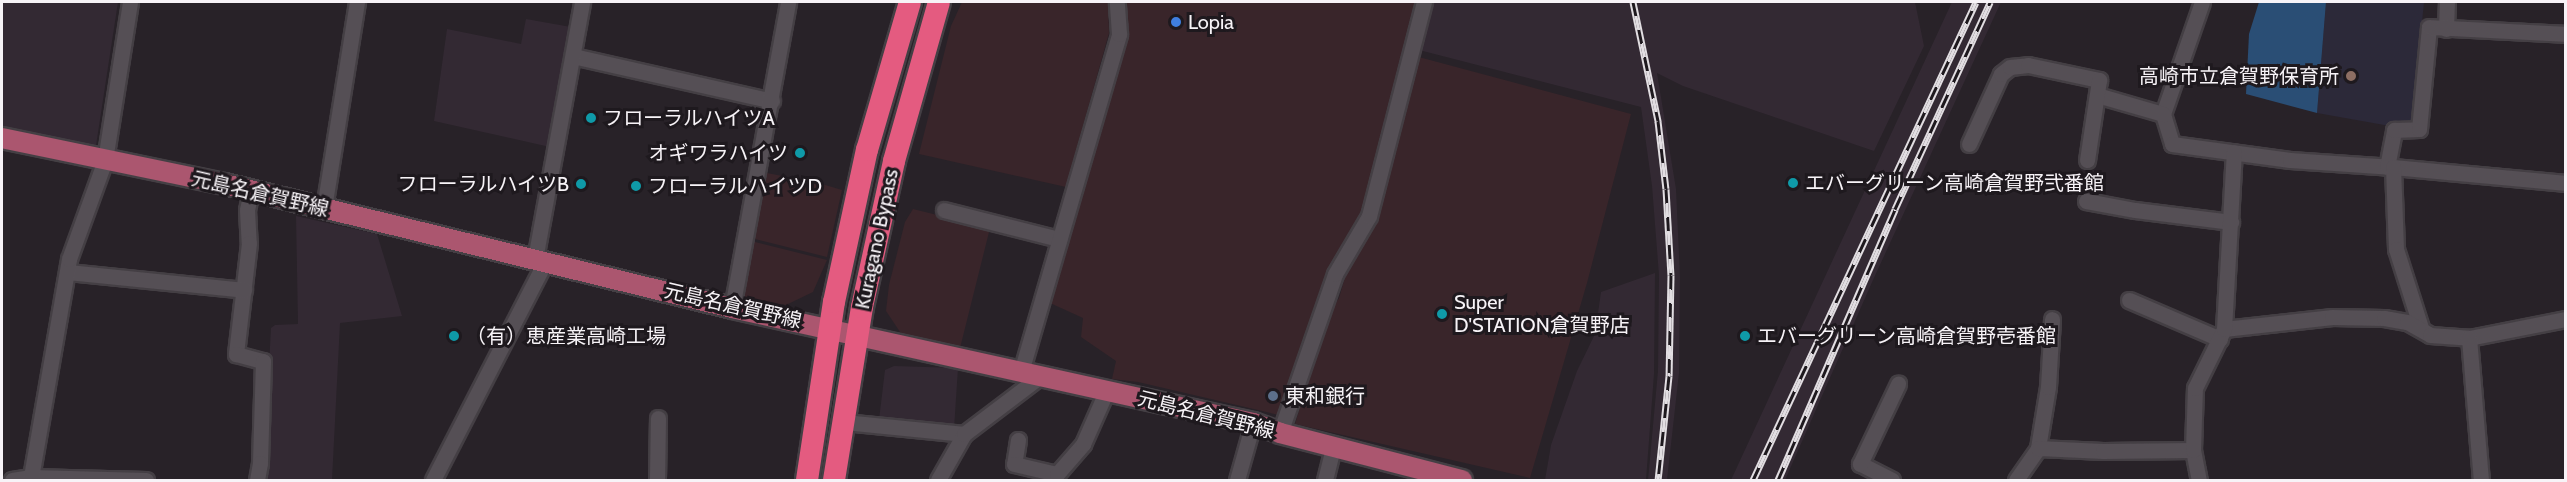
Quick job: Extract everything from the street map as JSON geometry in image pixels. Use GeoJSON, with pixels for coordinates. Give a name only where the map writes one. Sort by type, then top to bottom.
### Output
{"type":"FeatureCollection","features":[{"type":"Feature","properties":{"kind":"highway","name":"Kuragano Bypass"},"geometry":{"type":"LineString","coordinates":[[807,480],[829,328],[867,150],[910,2]]}},
{"type":"Feature","properties":{"kind":"highway","name":"Kuragano Bypass"},"geometry":{"type":"LineString","coordinates":[[834,480],[858,336],[894,161],[940,4]]}},
{"type":"Feature","properties":{"kind":"main road","name":"元島名倉賀野線"},"geometry":{"type":"LineString","coordinates":[[2,138],[251,191],[732,308],[1253,423],[1280,433],[1462,480]]}},
{"type":"Feature","properties":{"kind":"street"},"geometry":{"type":"LineString","coordinates":[[31,477],[69,259],[105,160],[130,2]]}},
{"type":"Feature","properties":{"kind":"street"},"geometry":{"type":"LineString","coordinates":[[324,208],[357,2]]}},
{"type":"Feature","properties":{"kind":"street"},"geometry":{"type":"LineString","coordinates":[[433,480],[540,260],[582,2]]}},
{"type":"Feature","properties":{"kind":"street"},"geometry":{"type":"LineString","coordinates":[[732,308],[772,101],[788,2]]}},
{"type":"Feature","properties":{"kind":"street"},"geometry":{"type":"LineString","coordinates":[[938,480],[942,469],[964,434],[1030,375],[1059,239],[1102,72],[1119,34],[1117,2]]}},
{"type":"Feature","properties":{"kind":"street"},"geometry":{"type":"LineString","coordinates":[[1280,433],[1335,274],[1369,216],[1424,2]]}},
{"type":"Feature","properties":{"kind":"street"},"geometry":{"type":"LineString","coordinates":[[2202,2],[2163,114],[2172,144],[2290,160],[2565,183]]}},
{"type":"Feature","properties":{"kind":"street"},"geometry":{"type":"LineString","coordinates":[[2446,29],[2447,2]]}},
{"type":"Feature","properties":{"kind":"street"},"geometry":{"type":"LineString","coordinates":[[2421,328],[2396,249],[2390,167],[2394,130],[2419,129],[2429,27],[2565,34]]}},
{"type":"Feature","properties":{"kind":"street"},"geometry":{"type":"LineString","coordinates":[[573,56],[772,101]]}},
{"type":"Feature","properties":{"kind":"street"},"geometry":{"type":"LineString","coordinates":[[1969,144],[2001,74],[2010,67],[2028,65],[2099,80],[2086,160]]}},
{"type":"Feature","properties":{"kind":"street"},"geometry":{"type":"LineString","coordinates":[[2097,95],[2163,114]]}},
{"type":"Feature","properties":{"kind":"street"},"geometry":{"type":"LineString","coordinates":[[2199,480],[2193,450],[2195,388],[2222,334],[2234,152]]}},
{"type":"Feature","properties":{"kind":"street"},"geometry":{"type":"LineString","coordinates":[[251,191],[247,210],[249,243],[236,354],[263,361],[257,480]]}},
{"type":"Feature","properties":{"kind":"street"},"geometry":{"type":"LineString","coordinates":[[2086,201],[2135,210],[2230,222]]}},
{"type":"Feature","properties":{"kind":"street"},"geometry":{"type":"LineString","coordinates":[[944,210],[1059,239]]}},
{"type":"Feature","properties":{"kind":"street"},"geometry":{"type":"LineString","coordinates":[[68,272],[244,290]]}},
{"type":"Feature","properties":{"kind":"street"},"geometry":{"type":"LineString","coordinates":[[2129,300],[2222,334],[2332,317],[2397,319],[2421,328],[2430,335],[2469,338],[2565,320]]}},
{"type":"Feature","properties":{"kind":"street"},"geometry":{"type":"LineString","coordinates":[[2016,480],[2038,448],[2048,387],[2052,319]]}},
{"type":"Feature","properties":{"kind":"street"},"geometry":{"type":"LineString","coordinates":[[2469,338],[2481,480]]}},
{"type":"Feature","properties":{"kind":"street"},"geometry":{"type":"LineString","coordinates":[[1892,480],[1860,464],[1898,384]]}},
{"type":"Feature","properties":{"kind":"street"},"geometry":{"type":"LineString","coordinates":[[1017,440],[1014,464],[1057,474],[1083,444],[1106,392]]}},
{"type":"Feature","properties":{"kind":"street"},"geometry":{"type":"LineString","coordinates":[[657,480],[658,418]]}},
{"type":"Feature","properties":{"kind":"street"},"geometry":{"type":"LineString","coordinates":[[854,423],[964,434]]}},
{"type":"Feature","properties":{"kind":"street"},"geometry":{"type":"LineString","coordinates":[[1237,480],[1253,423]]}},
{"type":"Feature","properties":{"kind":"street"},"geometry":{"type":"LineString","coordinates":[[1325,480],[1333,447]]}},
{"type":"Feature","properties":{"kind":"street"},"geometry":{"type":"LineString","coordinates":[[2038,448],[2103,452],[2193,450]]}},
{"type":"Feature","properties":{"kind":"street"},"geometry":{"type":"LineString","coordinates":[[12,480],[31,477],[146,480]]}},
{"type":"Feature","properties":{"kind":"shaded area"},"geometry":{"type":"Polygon","coordinates":[[[2,2],[118,2],[95,152],[2,130],[2,2]]]}},
{"type":"Feature","properties":{"kind":"shaded area"},"geometry":{"type":"Polygon","coordinates":[[[962,2],[1108,2],[1109,33],[1066,187],[919,154],[951,26],[962,2]]]}},
{"type":"Feature","properties":{"kind":"shaded area"},"geometry":{"type":"Polygon","coordinates":[[[1124,2],[1418,2],[1366,214],[1279,415],[1138,382],[1112,379],[1116,361],[1081,337],[1083,318],[1050,303],[1127,14],[1124,2]]]}},
{"type":"Feature","properties":{"kind":"shaded area"},"geometry":{"type":"Polygon","coordinates":[[[1431,2],[1915,2],[1924,46],[1874,151],[1683,86],[1657,73],[1676,189],[1680,277],[1679,373],[1667,480],[1648,480],[1658,371],[1659,275],[1652,186],[1641,107],[1419,50],[1431,2]]]}},
{"type":"Feature","properties":{"kind":"shaded area"},"geometry":{"type":"Polygon","coordinates":[[[1952,2],[2001,2],[1873,280],[1785,480],[1731,480],[1952,2]]]}},
{"type":"Feature","properties":{"kind":"shaded area"},"geometry":{"type":"Polygon","coordinates":[[[2326,2],[2424,2],[2412,122],[2390,126],[2317,113],[2326,2]]]}},
{"type":"Feature","properties":{"kind":"shaded area"},"geometry":{"type":"Polygon","coordinates":[[[526,19],[571,27],[550,147],[434,121],[447,29],[521,44],[526,19]]]}},
{"type":"Feature","properties":{"kind":"shaded area"},"geometry":{"type":"Polygon","coordinates":[[[1415,56],[1631,114],[1587,283],[1530,478],[1295,424],[1327,316],[1339,298],[1350,260],[1358,256],[1415,56]]]}},
{"type":"Feature","properties":{"kind":"shaded area"},"geometry":{"type":"Polygon","coordinates":[[[762,172],[842,190],[827,257],[751,238],[762,172]]]}},
{"type":"Feature","properties":{"kind":"shaded area"},"geometry":{"type":"Polygon","coordinates":[[[913,209],[990,228],[959,352],[904,338],[886,311],[889,285],[905,222],[913,209]]]}},
{"type":"Feature","properties":{"kind":"shaded area"},"geometry":{"type":"Polygon","coordinates":[[[296,216],[377,234],[402,316],[340,323],[332,480],[263,480],[271,328],[275,325],[298,324],[296,216]]]}},
{"type":"Feature","properties":{"kind":"shaded area"},"geometry":{"type":"Polygon","coordinates":[[[751,241],[827,260],[813,292],[786,305],[742,298],[751,241]]]}},
{"type":"Feature","properties":{"kind":"shaded area"},"geometry":{"type":"Polygon","coordinates":[[[1655,273],[1654,374],[1646,480],[1545,480],[1551,445],[1577,371],[1595,334],[1601,292],[1655,273]]]}},
{"type":"Feature","properties":{"kind":"shaded area"},"geometry":{"type":"Polygon","coordinates":[[[894,366],[958,368],[954,429],[879,420],[885,370],[894,366]]]}},
{"type":"Feature","properties":{"kind":"water"},"geometry":{"type":"Polygon","coordinates":[[[2259,2],[2326,2],[2317,113],[2246,94],[2249,34],[2259,2]]]}},
{"type":"Feature","properties":{"kind":"railway"},"geometry":{"type":"LineString","coordinates":[[1633,2],[1658,121],[1666,189],[1671,275],[1669,376],[1658,480]]}},
{"type":"Feature","properties":{"kind":"railway"},"geometry":{"type":"LineString","coordinates":[[1753,480],[1976,2]]}},
{"type":"Feature","properties":{"kind":"railway"},"geometry":{"type":"LineString","coordinates":[[1778,480],[1895,209],[1990,2]]}},
{"type":"Feature","properties":{"kind":"place","name":"Lopia"},"geometry":{"type":"Point","coordinates":[1176,22]}},
{"type":"Feature","properties":{"kind":"place","name":"高崎市立倉賀野保育所"},"geometry":{"type":"Point","coordinates":[2351,76]}},
{"type":"Feature","properties":{"kind":"place","name":"フローラルハイツA"},"geometry":{"type":"Point","coordinates":[591,118]}},
{"type":"Feature","properties":{"kind":"place","name":"オギワラハイツ"},"geometry":{"type":"Point","coordinates":[800,153]}},
{"type":"Feature","properties":{"kind":"place","name":"エバーグリーン高崎倉賀野弐番館"},"geometry":{"type":"Point","coordinates":[1793,183]}},
{"type":"Feature","properties":{"kind":"place","name":"フローラルハイツB"},"geometry":{"type":"Point","coordinates":[581,184]}},
{"type":"Feature","properties":{"kind":"place","name":"フローラルハイツD"},"geometry":{"type":"Point","coordinates":[636,186]}},
{"type":"Feature","properties":{"kind":"place","name":"Super D'STATION倉賀野店"},"geometry":{"type":"Point","coordinates":[1442,314]}},
{"type":"Feature","properties":{"kind":"place","name":"（有）恵産業高崎工場"},"geometry":{"type":"Point","coordinates":[454,336]}},
{"type":"Feature","properties":{"kind":"place","name":"エバーグリーン高崎倉賀野壱番館"},"geometry":{"type":"Point","coordinates":[1745,336]}},
{"type":"Feature","properties":{"kind":"place","name":"東和銀行"},"geometry":{"type":"Point","coordinates":[1273,396]}}]}
